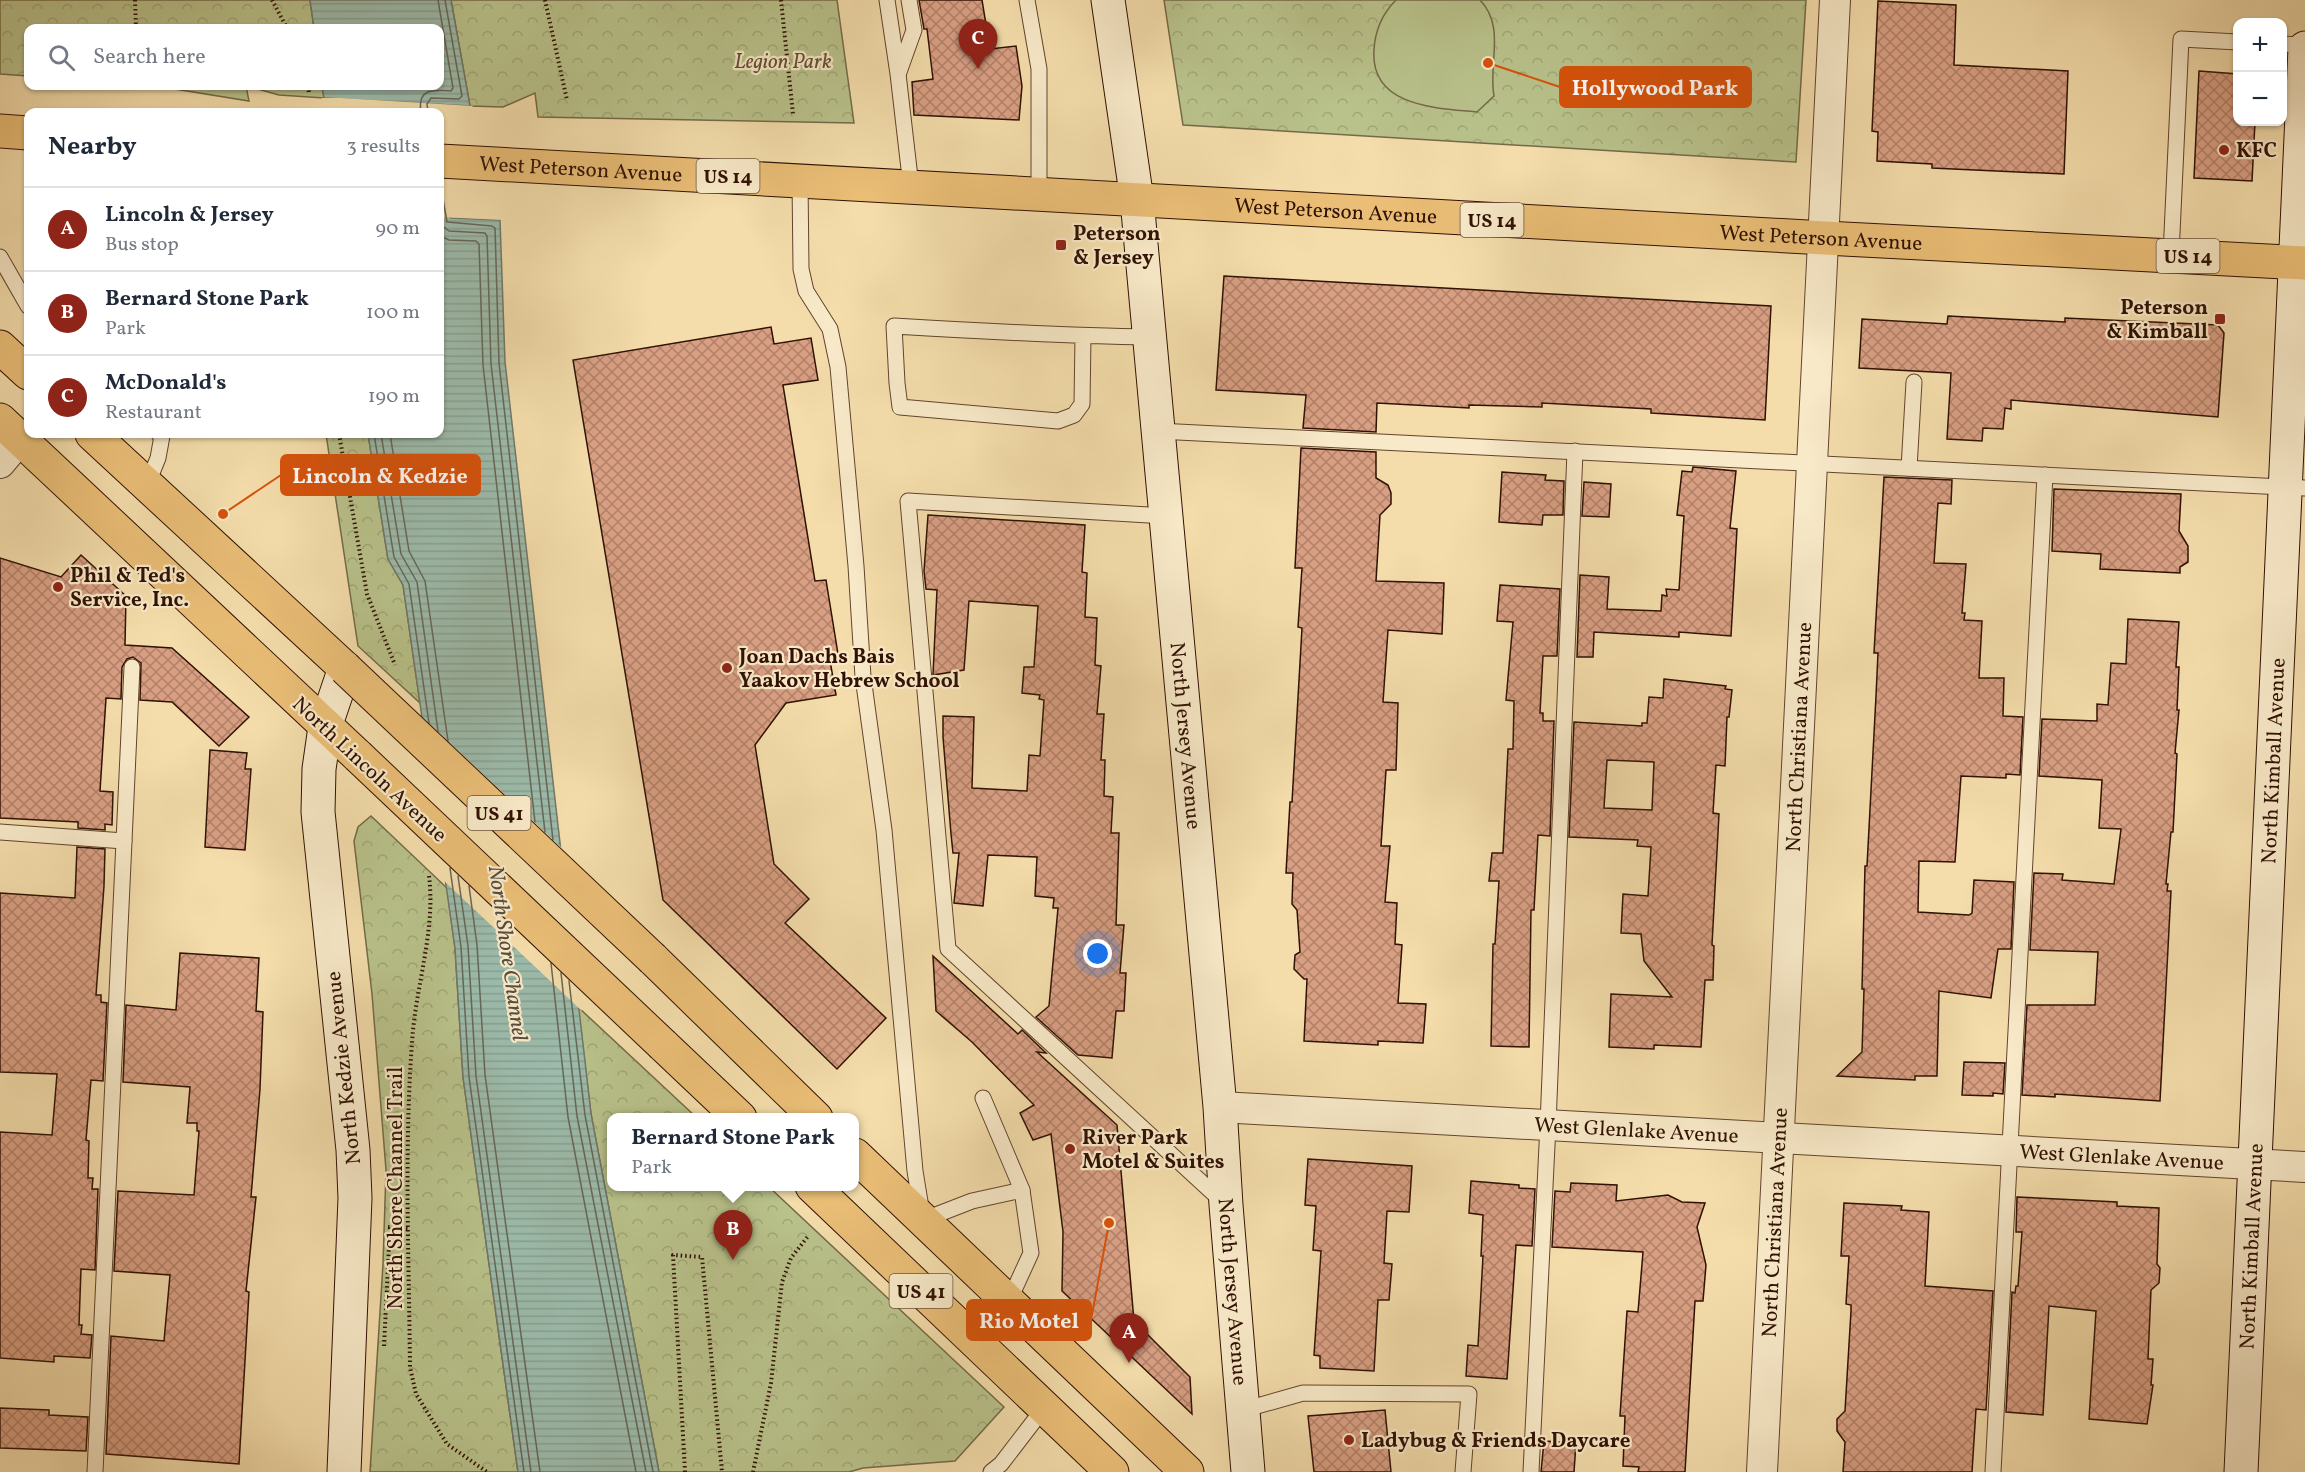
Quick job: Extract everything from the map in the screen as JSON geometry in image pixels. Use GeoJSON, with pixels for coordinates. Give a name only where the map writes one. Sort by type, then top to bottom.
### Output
{"type":"FeatureCollection","features":[{"type":"Feature","properties":{"kind":"main road"},"geometry":{"type":"LineString","coordinates":[[0,131],[24,133]]}},
{"type":"Feature","properties":{"kind":"main road","name":"West Peterson Avenue"},"geometry":{"type":"LineString","coordinates":[[444,161],[1824,238],[2300,262]]}},
{"type":"Feature","properties":{"kind":"main road"},"geometry":{"type":"LineString","coordinates":[[0,346],[24,370]]}},
{"type":"Feature","properties":{"kind":"main road","name":"US 41"},"geometry":{"type":"LineString","coordinates":[[96,438],[345,668],[653,959],[811,1113]]}},
{"type":"Feature","properties":{"kind":"main road","name":"North Lincoln Avenue"},"geometry":{"type":"LineString","coordinates":[[7,441],[357,756],[735,1113]]}},
{"type":"Feature","properties":{"kind":"main road","name":"US 41"},"geometry":{"type":"LineString","coordinates":[[859,1159],[1187,1472]]}},
{"type":"Feature","properties":{"kind":"main road","name":"US 41"},"geometry":{"type":"LineString","coordinates":[[817,1191],[1112,1472]]}},
{"type":"Feature","properties":{"kind":"street","name":"North Jersey Avenue"},"geometry":{"type":"LineString","coordinates":[[1108,0],[1137,200],[1220,1107],[1248,1472]]}},
{"type":"Feature","properties":{"kind":"street","name":"North Christiana Avenue"},"geometry":{"type":"LineString","coordinates":[[1762,1472],[1835,0]]}},
{"type":"Feature","properties":{"kind":"street","name":"North Kimball Avenue"},"geometry":{"type":"LineString","coordinates":[[2241,1472],[2255,1163],[2295,488],[2305,46]]}},
{"type":"Feature","properties":{"kind":"street","name":"North Kedzie Avenue"},"geometry":{"type":"LineString","coordinates":[[344,1472],[355,1198],[353,1150],[318,812],[319,769],[325,727],[345,668]]}},
{"type":"Feature","properties":{"kind":"street","name":"West Glenlake Avenue"},"geometry":{"type":"LineString","coordinates":[[1220,1107],[2305,1167]]}},
{"type":"Feature","properties":{"kind":"lane"},"geometry":{"type":"LineString","coordinates":[[887,0],[911,186]]}},
{"type":"Feature","properties":{"kind":"lane"},"geometry":{"type":"LineString","coordinates":[[898,74],[914,30],[909,0]]}},
{"type":"Feature","properties":{"kind":"lane"},"geometry":{"type":"LineString","coordinates":[[1027,0],[1039,69],[1039,194]]}},
{"type":"Feature","properties":{"kind":"lane"},"geometry":{"type":"LineString","coordinates":[[2171,255],[2181,39],[2233,42]]}},
{"type":"Feature","properties":{"kind":"lane"},"geometry":{"type":"LineString","coordinates":[[2287,44],[2305,46]]}},
{"type":"Feature","properties":{"kind":"lane"},"geometry":{"type":"LineString","coordinates":[[800,180],[801,269],[806,291],[830,329],[838,367],[856,566],[863,677],[884,830],[915,1171],[923,1220],[972,1201],[1022,1190]]}},
{"type":"Feature","properties":{"kind":"lane"},"geometry":{"type":"LineString","coordinates":[[0,257],[24,299]]}},
{"type":"Feature","properties":{"kind":"lane"},"geometry":{"type":"LineString","coordinates":[[1083,336],[1082,404],[1074,415],[1058,421],[900,407],[894,326],[1083,336],[1149,337]]}},
{"type":"Feature","properties":{"kind":"lane"},"geometry":{"type":"LineString","coordinates":[[1909,468],[1914,382]]}},
{"type":"Feature","properties":{"kind":"lane"},"geometry":{"type":"LineString","coordinates":[[1158,431],[2295,488]]}},
{"type":"Feature","properties":{"kind":"lane"},"geometry":{"type":"LineString","coordinates":[[147,485],[158,458],[162,438]]}},
{"type":"Feature","properties":{"kind":"lane"},"geometry":{"type":"LineString","coordinates":[[1531,1472],[1548,1125],[1575,451]]}},
{"type":"Feature","properties":{"kind":"lane"},"geometry":{"type":"LineString","coordinates":[[1993,1472],[2045,475]]}},
{"type":"Feature","properties":{"kind":"lane"},"geometry":{"type":"LineString","coordinates":[[1166,516],[908,501],[948,949],[1226,1205]]}},
{"type":"Feature","properties":{"kind":"lane"},"geometry":{"type":"LineString","coordinates":[[95,1472],[132,667]]}},
{"type":"Feature","properties":{"kind":"lane"},"geometry":{"type":"LineString","coordinates":[[0,832],[124,841]]}},
{"type":"Feature","properties":{"kind":"lane"},"geometry":{"type":"LineString","coordinates":[[983,1098],[1022,1190],[1031,1253],[1009,1301]]}},
{"type":"Feature","properties":{"kind":"lane"},"geometry":{"type":"LineString","coordinates":[[1243,1410],[1303,1393],[1469,1394],[1463,1472]]}},
{"type":"Feature","properties":{"kind":"lane"},"geometry":{"type":"LineString","coordinates":[[991,1472],[1001,1464],[1044,1408]]}},
{"type":"Feature","properties":{"kind":"path"},"geometry":{"type":"LineString","coordinates":[[135,0],[136,24]]}},
{"type":"Feature","properties":{"kind":"path"},"geometry":{"type":"LineString","coordinates":[[272,0],[285,24]]}},
{"type":"Feature","properties":{"kind":"path"},"geometry":{"type":"LineString","coordinates":[[545,0],[567,100]]}},
{"type":"Feature","properties":{"kind":"path"},"geometry":{"type":"LineString","coordinates":[[782,0],[793,114]]}},
{"type":"Feature","properties":{"kind":"path"},"geometry":{"type":"LineString","coordinates":[[340,438],[367,594],[395,665]]}},
{"type":"Feature","properties":{"kind":"path","name":"North Shore Channel Trail"},"geometry":{"type":"LineString","coordinates":[[429,876],[432,900],[412,1039],[407,1116],[410,1367],[416,1394],[447,1444],[486,1472]]}},
{"type":"Feature","properties":{"kind":"path"},"geometry":{"type":"LineString","coordinates":[[753,1472],[754,1456],[771,1383],[782,1282],[791,1258],[809,1234]]}},
{"type":"Feature","properties":{"kind":"path"},"geometry":{"type":"LineString","coordinates":[[685,1472],[673,1255],[702,1257],[722,1472]]}},
{"type":"Feature","properties":{"kind":"green space"},"geometry":{"type":"Polygon","coordinates":[[[0,0],[310,0],[313,24],[24,24],[24,76],[0,74],[0,0]]]}},
{"type":"Feature","properties":{"kind":"green space","name":"Legion Park"},"geometry":{"type":"Polygon","coordinates":[[[451,0],[837,0],[854,123],[538,117],[535,93],[503,107],[470,106],[451,0]]]}},
{"type":"Feature","properties":{"kind":"green space"},"geometry":{"type":"Polygon","coordinates":[[[1164,0],[1806,0],[1796,162],[1183,125],[1164,0]]]}},
{"type":"Feature","properties":{"kind":"green space"},"geometry":{"type":"Polygon","coordinates":[[[1396,0],[1480,0],[1488,11],[1494,34],[1494,96],[1477,112],[1443,109],[1409,101],[1394,94],[1383,83],[1376,69],[1375,43],[1383,17],[1396,0]]]}},
{"type":"Feature","properties":{"kind":"green space"},"geometry":{"type":"Polygon","coordinates":[[[181,90],[247,90],[249,101],[181,90]]]}},
{"type":"Feature","properties":{"kind":"green space"},"geometry":{"type":"Polygon","coordinates":[[[261,90],[323,90],[324,98],[279,95],[261,90]]]}},
{"type":"Feature","properties":{"kind":"green space"},"geometry":{"type":"Polygon","coordinates":[[[327,438],[369,438],[388,559],[403,585],[420,703],[358,646],[327,438]]]}},
{"type":"Feature","properties":{"kind":"green space"},"geometry":{"type":"Polygon","coordinates":[[[371,816],[447,888],[455,948],[463,1077],[518,1472],[370,1472],[383,1264],[386,1170],[372,994],[354,841],[358,827],[371,816]]]}},
{"type":"Feature","properties":{"kind":"green space"},"geometry":{"type":"Polygon","coordinates":[[[578,1007],[692,1113],[607,1113],[607,1191],[773,1191],[1004,1407],[955,1461],[863,1468],[849,1472],[659,1472],[591,1114],[578,1007]]]}},
{"type":"Feature","properties":{"kind":"water"},"geometry":{"type":"Polygon","coordinates":[[[310,0],[451,0],[470,106],[324,98],[323,90],[444,90],[444,24],[313,24],[310,0]]]}},
{"type":"Feature","properties":{"kind":"water","name":"North Shore Channel"},"geometry":{"type":"Polygon","coordinates":[[[444,171],[451,218],[500,220],[505,362],[591,1114],[659,1472],[518,1472],[463,1077],[455,948],[403,585],[388,559],[369,438],[444,438],[444,171]]]}},
{"type":"Feature","properties":{"kind":"pier"},"geometry":{"type":"Polygon","coordinates":[[[321,98],[473,106],[470,109],[339,108],[338,101],[323,101],[321,98]]]}},
{"type":"Feature","properties":{"kind":"pier"},"geometry":{"type":"Polygon","coordinates":[[[444,155],[454,215],[501,217],[503,220],[444,217],[444,155]]]}},
{"type":"Feature","properties":{"kind":"pier"},"geometry":{"type":"Polygon","coordinates":[[[419,714],[564,850],[582,1011],[442,879],[419,714]]]}},
{"type":"Feature","properties":{"kind":"building"},"geometry":{"type":"Polygon","coordinates":[[[919,0],[982,0],[990,49],[1016,46],[1022,86],[1019,120],[914,115],[912,82],[933,79],[927,29],[924,29],[919,0]]]}},
{"type":"Feature","properties":{"kind":"building"},"geometry":{"type":"Polygon","coordinates":[[[1878,1],[1956,5],[1954,65],[2068,71],[2064,174],[1932,168],[1932,164],[1877,161],[1878,132],[1872,131],[1878,1]]]}},
{"type":"Feature","properties":{"kind":"building","name":"KFC"},"geometry":{"type":"Polygon","coordinates":[[[2199,71],[2233,74],[2233,126],[2255,126],[2252,181],[2194,178],[2199,71]]]}},
{"type":"Feature","properties":{"kind":"building"},"geometry":{"type":"Polygon","coordinates":[[[1224,276],[1771,306],[1765,420],[1651,413],[1651,409],[1542,403],[1542,407],[1469,405],[1469,408],[1377,403],[1376,432],[1303,428],[1306,395],[1216,390],[1224,276]]]}},
{"type":"Feature","properties":{"kind":"building"},"geometry":{"type":"Polygon","coordinates":[[[1948,316],[2065,322],[2065,318],[2218,325],[2224,333],[2218,417],[2011,400],[2011,409],[2005,408],[2003,429],[1983,428],[1982,441],[1947,439],[1951,373],[1859,368],[1862,319],[1947,324],[1948,316]]]}},
{"type":"Feature","properties":{"kind":"building"},"geometry":{"type":"Polygon","coordinates":[[[771,327],[774,344],[811,338],[818,380],[783,385],[815,581],[826,580],[838,654],[829,655],[836,695],[786,703],[755,745],[774,864],[809,899],[785,923],[886,1018],[837,1069],[663,900],[573,360],[771,327]]]}},
{"type":"Feature","properties":{"kind":"building"},"geometry":{"type":"Polygon","coordinates":[[[1301,448],[1376,452],[1376,478],[1388,485],[1391,504],[1380,515],[1376,581],[1444,583],[1442,634],[1388,630],[1383,702],[1398,703],[1396,770],[1386,770],[1381,846],[1390,846],[1385,902],[1397,903],[1395,944],[1402,945],[1398,1003],[1426,1004],[1423,1043],[1378,1041],[1378,1045],[1304,1041],[1307,979],[1304,979],[1294,969],[1295,955],[1300,952],[1297,910],[1292,904],[1293,873],[1286,873],[1302,628],[1298,627],[1302,568],[1295,568],[1301,448]]]}},
{"type":"Feature","properties":{"kind":"building"},"geometry":{"type":"Polygon","coordinates":[[[1693,467],[1736,471],[1730,528],[1737,529],[1731,636],[1679,632],[1679,637],[1594,632],[1593,657],[1577,657],[1580,575],[1609,577],[1607,609],[1661,611],[1662,595],[1667,596],[1666,589],[1679,590],[1684,516],[1677,515],[1682,471],[1692,472],[1693,467]]]}},
{"type":"Feature","properties":{"kind":"building"},"geometry":{"type":"Polygon","coordinates":[[[1502,472],[1546,475],[1545,480],[1564,481],[1563,515],[1543,515],[1542,525],[1499,522],[1502,472]]]}},
{"type":"Feature","properties":{"kind":"building"},"geometry":{"type":"Polygon","coordinates":[[[1884,477],[1952,480],[1951,504],[1938,503],[1934,563],[1966,564],[1962,613],[1965,613],[1964,620],[1982,621],[1979,678],[2004,678],[2003,716],[2023,717],[2020,775],[2006,774],[2006,778],[1961,776],[1955,862],[1919,861],[1918,912],[1969,915],[1972,913],[1974,880],[2014,882],[2011,949],[1998,949],[1991,998],[1939,991],[1937,1076],[1915,1076],[1915,1080],[1837,1076],[1862,1052],[1865,866],[1867,866],[1876,696],[1878,653],[1874,653],[1884,477]]]}},
{"type":"Feature","properties":{"kind":"building"},"geometry":{"type":"Polygon","coordinates":[[[1584,482],[1611,484],[1609,517],[1582,516],[1584,482]]]}},
{"type":"Feature","properties":{"kind":"building"},"geometry":{"type":"Polygon","coordinates":[[[2054,489],[2181,494],[2179,531],[2188,546],[2188,562],[2180,567],[2180,573],[2100,569],[2101,554],[2052,551],[2054,489]]]}},
{"type":"Feature","properties":{"kind":"building"},"geometry":{"type":"Polygon","coordinates":[[[928,515],[1085,525],[1082,572],[1087,573],[1085,617],[1097,618],[1095,665],[1101,666],[1097,714],[1104,714],[1101,760],[1105,760],[1104,796],[1113,797],[1111,833],[1119,833],[1116,925],[1124,925],[1120,973],[1126,973],[1124,1011],[1116,1011],[1112,1058],[1078,1055],[1036,1017],[1049,1006],[1058,908],[1053,908],[1054,898],[1035,896],[1037,857],[988,855],[983,906],[954,903],[959,853],[953,853],[943,716],[974,717],[972,788],[1027,791],[1029,755],[1040,756],[1044,700],[1039,699],[1040,695],[1022,693],[1024,667],[1034,667],[1038,606],[969,601],[964,670],[933,675],[937,590],[926,589],[924,571],[928,515]]]}},
{"type":"Feature","properties":{"kind":"building"},"geometry":{"type":"Polygon","coordinates":[[[81,555],[126,596],[125,645],[172,648],[249,717],[219,746],[172,702],[140,700],[141,663],[133,657],[127,659],[122,667],[121,699],[106,698],[100,791],[113,792],[112,825],[105,824],[105,830],[78,828],[78,822],[0,818],[0,558],[61,577],[81,555]]]}},
{"type":"Feature","properties":{"kind":"building"},"geometry":{"type":"Polygon","coordinates":[[[1500,585],[1560,589],[1557,656],[1543,656],[1540,713],[1543,713],[1543,721],[1554,721],[1550,836],[1538,835],[1534,910],[1531,910],[1529,1047],[1491,1046],[1493,944],[1495,944],[1499,881],[1489,881],[1492,853],[1503,853],[1508,749],[1513,749],[1514,701],[1506,700],[1513,622],[1497,621],[1500,585]]]}},
{"type":"Feature","properties":{"kind":"building"},"geometry":{"type":"Polygon","coordinates":[[[2128,619],[2179,622],[2176,667],[2179,667],[2177,710],[2179,710],[2175,753],[2177,754],[2173,832],[2171,832],[2166,884],[2168,884],[2167,891],[2171,891],[2160,1101],[2055,1094],[2055,1097],[2022,1095],[2027,1005],[2095,1005],[2098,952],[2030,950],[2034,873],[2063,874],[2062,880],[2114,884],[2121,829],[2099,828],[2102,780],[2039,776],[2042,719],[2097,721],[2097,704],[2108,705],[2111,663],[2126,664],[2128,619]]]}},
{"type":"Feature","properties":{"kind":"building"},"geometry":{"type":"Polygon","coordinates":[[[1664,679],[1726,686],[1725,689],[1732,690],[1729,717],[1727,717],[1725,766],[1716,765],[1713,813],[1719,814],[1712,945],[1714,946],[1713,980],[1705,980],[1701,1047],[1654,1045],[1654,1049],[1609,1047],[1611,994],[1672,997],[1644,961],[1641,934],[1621,933],[1623,894],[1648,896],[1651,847],[1637,846],[1638,840],[1569,837],[1574,722],[1642,726],[1642,723],[1647,723],[1649,697],[1663,698],[1664,679]],[[1607,760],[1604,808],[1652,810],[1654,762],[1607,760]]]}},
{"type":"Feature","properties":{"kind":"building"},"geometry":{"type":"Polygon","coordinates":[[[210,750],[247,753],[245,769],[251,769],[245,850],[205,847],[210,750]]]}},
{"type":"Feature","properties":{"kind":"building"},"geometry":{"type":"Polygon","coordinates":[[[77,847],[105,849],[96,995],[101,995],[101,1002],[107,1003],[103,1081],[91,1080],[86,1140],[89,1141],[88,1178],[93,1178],[92,1189],[98,1189],[95,1270],[81,1269],[79,1325],[82,1325],[81,1334],[92,1335],[90,1358],[54,1356],[54,1362],[0,1358],[0,1132],[52,1135],[57,1074],[0,1072],[0,893],[75,898],[77,847]]]}},
{"type":"Feature","properties":{"kind":"building"},"geometry":{"type":"Polygon","coordinates":[[[180,953],[259,958],[256,1011],[263,1012],[260,1089],[251,1197],[256,1197],[246,1291],[249,1292],[239,1464],[106,1454],[111,1336],[164,1341],[170,1275],[114,1271],[118,1191],[194,1195],[199,1131],[197,1131],[197,1123],[187,1123],[190,1087],[123,1082],[126,1005],[176,1010],[180,953]]]}},
{"type":"Feature","properties":{"kind":"building"},"geometry":{"type":"Polygon","coordinates":[[[933,956],[1018,1034],[1022,1030],[1046,1053],[1037,1052],[1117,1125],[1134,1321],[1190,1377],[1192,1414],[1062,1291],[1063,1232],[1051,1134],[1033,1140],[1020,1113],[1034,1105],[972,1042],[936,1011],[933,956]]]}},
{"type":"Feature","properties":{"kind":"building"},"geometry":{"type":"Polygon","coordinates":[[[1964,1062],[2005,1063],[2003,1094],[1962,1095],[1964,1062]]]}},
{"type":"Feature","properties":{"kind":"building"},"geometry":{"type":"Polygon","coordinates":[[[1308,1159],[1412,1166],[1409,1212],[1387,1211],[1384,1263],[1392,1264],[1389,1300],[1378,1300],[1374,1371],[1320,1368],[1320,1356],[1314,1355],[1321,1251],[1313,1250],[1316,1206],[1305,1205],[1308,1159]]]}},
{"type":"Feature","properties":{"kind":"building"},"geometry":{"type":"Polygon","coordinates":[[[1471,1181],[1519,1185],[1519,1188],[1535,1189],[1532,1246],[1516,1245],[1507,1379],[1466,1376],[1468,1345],[1478,1346],[1483,1256],[1481,1256],[1483,1215],[1469,1213],[1471,1181]]]}},
{"type":"Feature","properties":{"kind":"building"},"geometry":{"type":"Polygon","coordinates":[[[1571,1183],[1617,1185],[1616,1201],[1668,1195],[1682,1202],[1705,1203],[1697,1227],[1706,1265],[1703,1301],[1695,1301],[1685,1472],[1638,1472],[1639,1467],[1623,1466],[1625,1416],[1620,1416],[1627,1311],[1638,1312],[1643,1252],[1552,1247],[1555,1191],[1570,1192],[1571,1183]]]}},
{"type":"Feature","properties":{"kind":"building"},"geometry":{"type":"Polygon","coordinates":[[[2017,1197],[2117,1202],[2117,1206],[2159,1208],[2157,1264],[2160,1268],[2159,1283],[2151,1290],[2148,1359],[2153,1359],[2151,1385],[2153,1385],[2147,1424],[2089,1419],[2096,1311],[2049,1306],[2043,1415],[2006,1412],[2012,1292],[2015,1293],[2016,1286],[2018,1286],[2022,1232],[2016,1232],[2017,1197]]]}},
{"type":"Feature","properties":{"kind":"building"},"geometry":{"type":"Polygon","coordinates":[[[1844,1203],[1902,1206],[1901,1210],[1929,1212],[1925,1286],[1993,1291],[1986,1410],[1976,1409],[1972,1472],[1843,1472],[1845,1442],[1837,1431],[1837,1419],[1845,1411],[1851,1311],[1851,1305],[1846,1304],[1849,1256],[1841,1256],[1844,1203]]]}},
{"type":"Feature","properties":{"kind":"building"},"geometry":{"type":"Polygon","coordinates":[[[0,1408],[49,1410],[49,1415],[88,1417],[86,1451],[0,1448],[0,1408]]]}},
{"type":"Feature","properties":{"kind":"building","name":"Ladybug & Friends Daycare"},"geometry":{"type":"Polygon","coordinates":[[[1385,1410],[1391,1472],[1314,1472],[1308,1416],[1385,1410]]]}},
{"type":"Feature","properties":{"kind":"building"},"geometry":{"type":"Polygon","coordinates":[[[1544,1441],[1576,1443],[1574,1472],[1541,1472],[1544,1441]]]}},
{"type":"Feature","properties":{"kind":"place","name":"Hollywood Park"},"geometry":{"type":"Point","coordinates":[1488,63]}},
{"type":"Feature","properties":{"kind":"place","name":"McDonald's"},"geometry":{"type":"Point","coordinates":[978,69]}},
{"type":"Feature","properties":{"kind":"place","name":"KFC"},"geometry":{"type":"Point","coordinates":[2224,150]}},
{"type":"Feature","properties":{"kind":"place","name":"Peterson & Jersey"},"geometry":{"type":"Point","coordinates":[1061,245]}},
{"type":"Feature","properties":{"kind":"place","name":"Peterson & Kimball"},"geometry":{"type":"Point","coordinates":[2220,319]}},
{"type":"Feature","properties":{"kind":"place","name":"Lincoln & Kedzie"},"geometry":{"type":"Point","coordinates":[223,514]}},
{"type":"Feature","properties":{"kind":"place","name":"Phil & Ted's Service, Inc."},"geometry":{"type":"Point","coordinates":[58,587]}},
{"type":"Feature","properties":{"kind":"place","name":"Joan Dachs Bais Yaakov Hebrew School"},"geometry":{"type":"Point","coordinates":[727,668]}},
{"type":"Feature","properties":{"kind":"place","name":"River Park Motel & Suites"},"geometry":{"type":"Point","coordinates":[1070,1149]}},
{"type":"Feature","properties":{"kind":"place","name":"Rio Motel"},"geometry":{"type":"Point","coordinates":[1109,1223]}},
{"type":"Feature","properties":{"kind":"place","name":"Bernard Stone Park"},"geometry":{"type":"Point","coordinates":[733,1260]}},
{"type":"Feature","properties":{"kind":"place","name":"Lincoln & Jersey"},"geometry":{"type":"Point","coordinates":[1129,1363]}},
{"type":"Feature","properties":{"kind":"place","name":"Ladybug & Friends Daycare"},"geometry":{"type":"Point","coordinates":[1349,1440]}}]}
